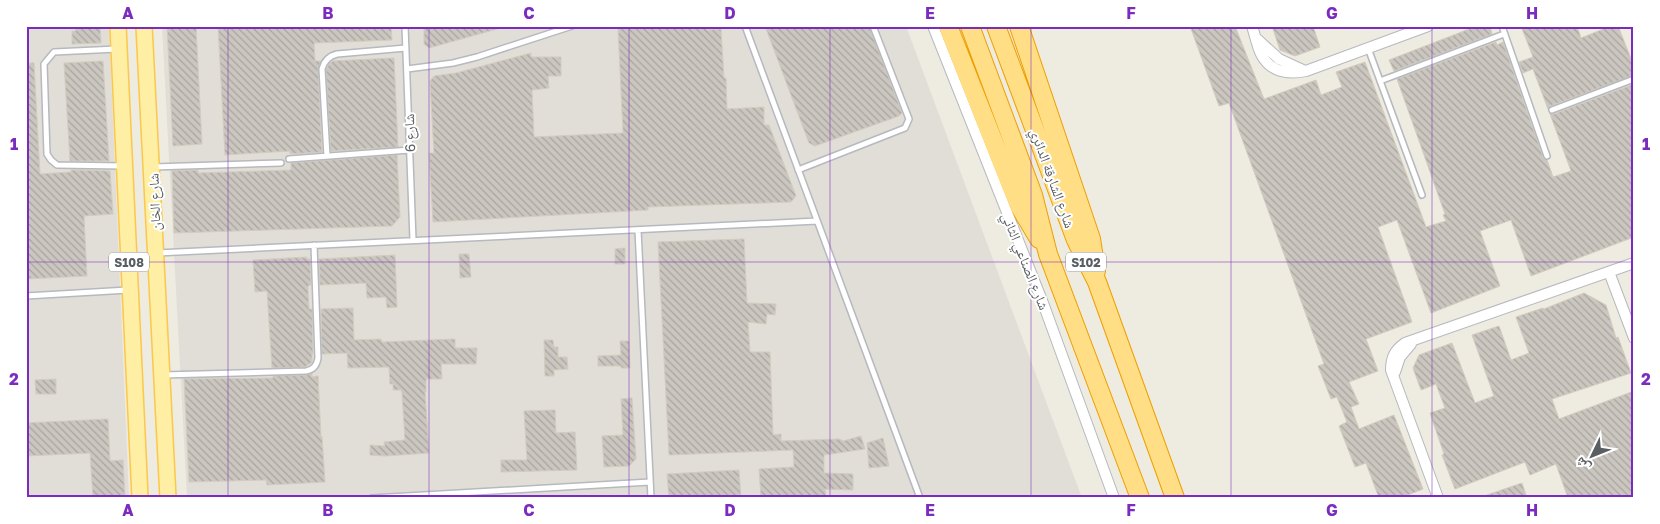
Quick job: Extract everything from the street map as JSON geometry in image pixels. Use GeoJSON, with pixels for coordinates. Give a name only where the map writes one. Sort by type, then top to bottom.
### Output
{"type":"FeatureCollection","features":[{"type":"Feature","properties":{"kind":"highway"},"geometry":{"type":"LineString","coordinates":[[948,26],[1020,206],[1048,254]]}},
{"type":"Feature","properties":{"kind":"highway","name":"شارع الشارقة الدائري"},"geometry":{"type":"LineString","coordinates":[[970,26],[1033,194],[1048,254],[1140,498]]}},
{"type":"Feature","properties":{"kind":"highway","name":"شارع الشارقة الدائري"},"geometry":{"type":"LineString","coordinates":[[996,26],[1076,240],[1097,282],[1175,498]]}},
{"type":"Feature","properties":{"kind":"highway"},"geometry":{"type":"LineString","coordinates":[[1019,26],[1091,239],[1097,282]]}},
{"type":"Feature","properties":{"kind":"main road","name":"شارع الخان"},"geometry":{"type":"LineString","coordinates":[[118,26],[140,498]]}},
{"type":"Feature","properties":{"kind":"main road","name":"شارع الخان"},"geometry":{"type":"LineString","coordinates":[[144,26],[168,498]]}},
{"type":"Feature","properties":{"kind":"street","name":"شارع الصناعي الثاني"},"geometry":{"type":"LineString","coordinates":[[933,26],[1042,303],[1114,498]]}},
{"type":"Feature","properties":{"kind":"street"},"geometry":{"type":"LineString","coordinates":[[1252,26],[1257,39],[1267,50],[1279,59],[1306,71],[1428,26]]}},
{"type":"Feature","properties":{"kind":"street"},"geometry":{"type":"LineString","coordinates":[[1438,498],[1394,377],[1400,357],[1413,341],[1634,263]]}},
{"type":"Feature","properties":{"kind":"street"},"geometry":{"type":"LineString","coordinates":[[1609,272],[1634,338]]}},
{"type":"Feature","properties":{"kind":"lane","name":"شارع 6"},"geometry":{"type":"LineString","coordinates":[[405,26],[413,240]]}},
{"type":"Feature","properties":{"kind":"lane"},"geometry":{"type":"LineString","coordinates":[[407,69],[453,63],[477,57],[572,26]]}},
{"type":"Feature","properties":{"kind":"lane"},"geometry":{"type":"LineString","coordinates":[[745,26],[920,498]]}},
{"type":"Feature","properties":{"kind":"lane"},"geometry":{"type":"LineString","coordinates":[[798,170],[905,128],[908,124],[909,119],[873,26]]}},
{"type":"Feature","properties":{"kind":"lane"},"geometry":{"type":"LineString","coordinates":[[1502,26],[1547,156]]}},
{"type":"Feature","properties":{"kind":"lane"},"geometry":{"type":"LineString","coordinates":[[1380,81],[1504,34]]}},
{"type":"Feature","properties":{"kind":"lane"},"geometry":{"type":"LineString","coordinates":[[327,156],[323,64],[331,56],[337,54],[406,48]]}},
{"type":"Feature","properties":{"kind":"lane"},"geometry":{"type":"LineString","coordinates":[[1368,48],[1422,195]]}},
{"type":"Feature","properties":{"kind":"lane"},"geometry":{"type":"LineString","coordinates":[[119,49],[54,52],[44,64],[47,154],[57,165],[124,166]]}},
{"type":"Feature","properties":{"kind":"lane"},"geometry":{"type":"LineString","coordinates":[[1552,110],[1634,79]]}},
{"type":"Feature","properties":{"kind":"lane"},"geometry":{"type":"LineString","coordinates":[[289,159],[410,150]]}},
{"type":"Feature","properties":{"kind":"lane"},"geometry":{"type":"LineString","coordinates":[[152,167],[281,163]]}},
{"type":"Feature","properties":{"kind":"lane"},"geometry":{"type":"LineString","coordinates":[[156,253],[817,221]]}},
{"type":"Feature","properties":{"kind":"lane"},"geometry":{"type":"LineString","coordinates":[[638,230],[651,498]]}},
{"type":"Feature","properties":{"kind":"lane"},"geometry":{"type":"LineString","coordinates":[[162,375],[306,371],[313,368],[318,358],[314,245]]}},
{"type":"Feature","properties":{"kind":"lane"},"geometry":{"type":"LineString","coordinates":[[26,296],[130,290]]}},
{"type":"Feature","properties":{"kind":"lane"},"geometry":{"type":"LineString","coordinates":[[372,498],[650,482]]}},
{"type":"Feature","properties":{"kind":"shaded area"},"geometry":{"type":"Polygon","coordinates":[[[26,26],[109,26],[129,498],[26,498],[26,26]]]}},
{"type":"Feature","properties":{"kind":"shaded area"},"geometry":{"type":"Polygon","coordinates":[[[162,26],[906,26],[1082,498],[187,498],[162,26]]]}},
{"type":"Feature","properties":{"kind":"building"},"geometry":{"type":"Polygon","coordinates":[[[75,26],[100,26],[101,43],[72,44],[72,31],[76,31],[75,26]]]}},
{"type":"Feature","properties":{"kind":"building"},"geometry":{"type":"Polygon","coordinates":[[[167,26],[196,26],[202,144],[173,146],[167,26]]]}},
{"type":"Feature","properties":{"kind":"building"},"geometry":{"type":"Polygon","coordinates":[[[218,26],[391,26],[392,40],[314,43],[315,61],[321,61],[318,69],[322,152],[290,154],[290,151],[225,155],[218,26]]]}},
{"type":"Feature","properties":{"kind":"building"},"geometry":{"type":"Polygon","coordinates":[[[424,26],[497,26],[497,29],[429,48],[424,44],[424,26]]]}},
{"type":"Feature","properties":{"kind":"building"},"geometry":{"type":"Polygon","coordinates":[[[707,26],[707,30],[721,29],[727,109],[764,107],[764,125],[769,125],[796,196],[791,202],[648,207],[648,210],[433,222],[429,153],[434,153],[430,81],[434,76],[456,73],[531,53],[531,57],[561,57],[561,76],[548,76],[549,88],[532,90],[534,137],[623,133],[618,28],[707,26]]]}},
{"type":"Feature","properties":{"kind":"building"},"geometry":{"type":"Polygon","coordinates":[[[765,26],[869,26],[902,113],[899,116],[815,146],[809,143],[765,26]]]}},
{"type":"Feature","properties":{"kind":"building"},"geometry":{"type":"Polygon","coordinates":[[[1190,26],[1235,26],[1264,99],[1316,80],[1321,95],[1342,87],[1336,72],[1365,62],[1426,227],[1446,221],[1443,215],[1445,214],[1397,79],[1496,42],[1497,45],[1503,42],[1543,157],[1547,160],[1553,177],[1571,171],[1550,114],[1634,84],[1634,237],[1531,276],[1511,220],[1480,231],[1500,286],[1431,313],[1397,220],[1378,227],[1412,322],[1366,339],[1378,371],[1349,382],[1359,404],[1351,407],[1359,429],[1394,415],[1423,489],[1400,498],[1379,498],[1366,463],[1355,467],[1339,426],[1347,422],[1337,397],[1331,399],[1318,366],[1324,364],[1229,103],[1219,106],[1190,26]]]}},
{"type":"Feature","properties":{"kind":"building"},"geometry":{"type":"Polygon","coordinates":[[[1272,26],[1313,26],[1320,47],[1295,56],[1280,50],[1272,26]]]}},
{"type":"Feature","properties":{"kind":"building"},"geometry":{"type":"Polygon","coordinates":[[[1477,26],[1490,26],[1492,34],[1394,71],[1389,60],[1477,26]]]}},
{"type":"Feature","properties":{"kind":"building"},"geometry":{"type":"Polygon","coordinates":[[[1521,26],[1577,26],[1581,38],[1611,26],[1618,26],[1634,66],[1634,75],[1550,106],[1548,109],[1533,69],[1523,73],[1519,62],[1533,57],[1521,26]]]}},
{"type":"Feature","properties":{"kind":"building"},"geometry":{"type":"Polygon","coordinates":[[[394,58],[398,147],[331,151],[326,70],[329,64],[333,61],[394,58]]]}},
{"type":"Feature","properties":{"kind":"building"},"geometry":{"type":"Polygon","coordinates":[[[103,61],[109,161],[70,161],[64,63],[103,61]]]}},
{"type":"Feature","properties":{"kind":"building"},"geometry":{"type":"Polygon","coordinates":[[[26,63],[34,63],[40,174],[71,172],[71,170],[110,171],[113,214],[84,216],[87,276],[26,279],[26,63]]]}},
{"type":"Feature","properties":{"kind":"building"},"geometry":{"type":"Polygon","coordinates":[[[397,155],[400,217],[392,226],[174,233],[172,171],[198,170],[198,173],[291,170],[291,163],[397,155]]]}},
{"type":"Feature","properties":{"kind":"building"},"geometry":{"type":"Polygon","coordinates":[[[744,239],[747,303],[776,304],[775,315],[767,314],[766,324],[748,322],[750,352],[770,352],[773,435],[781,434],[781,441],[840,439],[843,441],[861,436],[865,449],[824,455],[824,473],[853,474],[853,490],[825,489],[826,498],[761,498],[759,469],[794,467],[793,450],[669,455],[658,242],[744,239]]]}},
{"type":"Feature","properties":{"kind":"building"},"geometry":{"type":"Polygon","coordinates":[[[625,248],[625,264],[615,264],[615,249],[625,248]]]}},
{"type":"Feature","properties":{"kind":"building"},"geometry":{"type":"Polygon","coordinates":[[[459,254],[469,254],[471,277],[460,278],[459,254]]]}},
{"type":"Feature","properties":{"kind":"building"},"geometry":{"type":"Polygon","coordinates":[[[395,255],[397,307],[387,308],[386,297],[367,298],[366,283],[320,285],[319,259],[395,255]]]}},
{"type":"Feature","properties":{"kind":"building"},"geometry":{"type":"Polygon","coordinates":[[[307,257],[307,259],[310,259],[311,285],[308,286],[308,289],[309,309],[312,309],[312,362],[305,367],[272,368],[267,291],[255,292],[253,260],[307,257]]]}},
{"type":"Feature","properties":{"kind":"building"},"geometry":{"type":"Polygon","coordinates":[[[1584,293],[1606,305],[1616,338],[1618,337],[1631,373],[1552,399],[1559,419],[1634,391],[1634,498],[1568,498],[1556,464],[1530,475],[1525,462],[1455,489],[1442,455],[1444,454],[1430,413],[1445,408],[1436,384],[1421,390],[1413,368],[1419,355],[1452,343],[1475,403],[1494,396],[1472,335],[1499,326],[1511,360],[1529,353],[1516,317],[1544,309],[1584,293]]]}},
{"type":"Feature","properties":{"kind":"building"},"geometry":{"type":"Polygon","coordinates":[[[353,308],[354,340],[381,339],[382,342],[455,339],[455,348],[477,348],[476,364],[441,364],[442,379],[426,379],[425,392],[429,453],[385,456],[370,455],[370,445],[385,446],[384,442],[405,440],[402,393],[401,390],[393,390],[393,384],[390,384],[389,367],[348,368],[347,353],[322,354],[321,309],[353,308]]]}},
{"type":"Feature","properties":{"kind":"building"},"geometry":{"type":"Polygon","coordinates":[[[544,340],[553,340],[554,347],[558,347],[558,357],[567,357],[568,369],[554,370],[554,376],[545,376],[544,340]]]}},
{"type":"Feature","properties":{"kind":"building"},"geometry":{"type":"Polygon","coordinates":[[[620,341],[629,341],[630,368],[598,366],[598,356],[621,355],[620,341]]]}},
{"type":"Feature","properties":{"kind":"building"},"geometry":{"type":"Polygon","coordinates":[[[312,374],[312,377],[318,376],[325,482],[267,485],[266,480],[189,482],[184,379],[273,378],[273,376],[312,374]]]}},
{"type":"Feature","properties":{"kind":"building"},"geometry":{"type":"Polygon","coordinates":[[[56,379],[56,394],[36,394],[35,380],[56,379]]]}},
{"type":"Feature","properties":{"kind":"building"},"geometry":{"type":"Polygon","coordinates":[[[632,398],[636,459],[629,466],[604,467],[602,436],[623,435],[621,399],[632,398]]]}},
{"type":"Feature","properties":{"kind":"building"},"geometry":{"type":"Polygon","coordinates":[[[555,410],[556,433],[575,432],[577,470],[501,472],[501,460],[527,460],[524,411],[555,410]]]}},
{"type":"Feature","properties":{"kind":"building"},"geometry":{"type":"Polygon","coordinates":[[[108,419],[110,461],[123,460],[125,498],[93,498],[90,453],[26,456],[26,423],[108,419]]]}},
{"type":"Feature","properties":{"kind":"building"},"geometry":{"type":"Polygon","coordinates":[[[883,438],[889,466],[869,468],[867,443],[883,438]]]}},
{"type":"Feature","properties":{"kind":"building"},"geometry":{"type":"Polygon","coordinates":[[[739,470],[741,498],[669,498],[667,474],[739,470]]]}},
{"type":"Feature","properties":{"kind":"building"},"geometry":{"type":"Polygon","coordinates":[[[1522,483],[1527,498],[1485,498],[1484,496],[1522,483]]]}}]}
